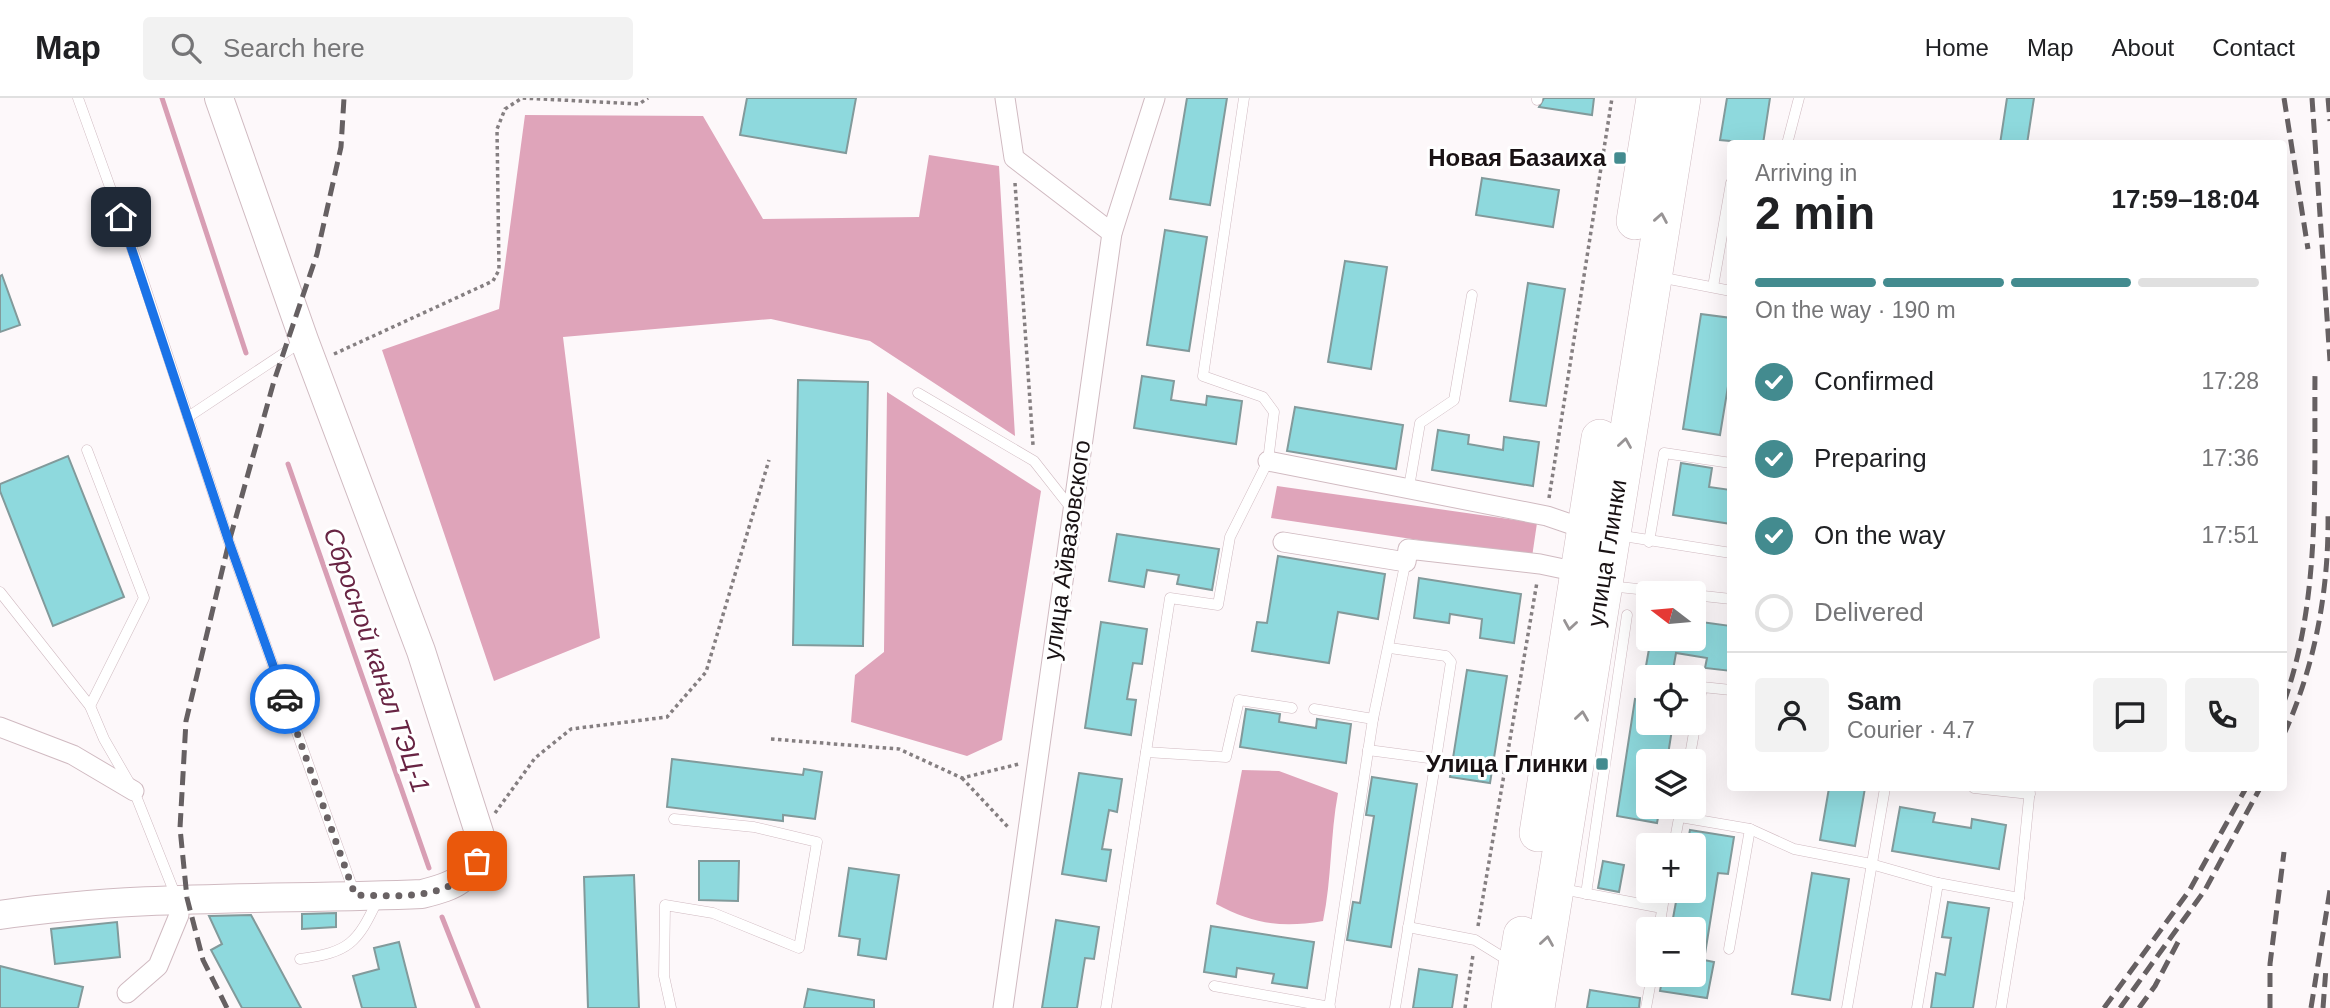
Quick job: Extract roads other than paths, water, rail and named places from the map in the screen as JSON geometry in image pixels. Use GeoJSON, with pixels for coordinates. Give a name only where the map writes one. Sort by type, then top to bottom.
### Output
{"type":"FeatureCollection","features":[{"type":"Feature","properties":{"kind":"highway","name":"улица Глинки"},"geometry":{"type":"LineString","coordinates":[[1597,531],[1652,276],[1668,102]]}},
{"type":"Feature","properties":{"kind":"highway","name":"улица Глинки"},"geometry":{"type":"LineString","coordinates":[[1536,1008],[1557,889],[1590,578],[1668,102]]}},
{"type":"Feature","properties":{"kind":"highway","name":"улица Глинки"},"geometry":{"type":"LineString","coordinates":[[1510,1008],[1517,965],[1557,889]]}},
{"type":"Feature","properties":{"kind":"main road"},"geometry":{"type":"LineString","coordinates":[[0,915],[66,905],[177,899],[422,894],[452,887],[469,874],[484,848],[421,651],[309,351],[219,98]]}},
{"type":"Feature","properties":{"kind":"street"},"geometry":{"type":"LineString","coordinates":[[1005,98],[1013,158],[1112,233]]}},
{"type":"Feature","properties":{"kind":"street","name":"улица Айвазовского"},"geometry":{"type":"LineString","coordinates":[[1003,1008],[1112,233],[1156,98]]}},
{"type":"Feature","properties":{"kind":"street"},"geometry":{"type":"LineString","coordinates":[[1268,461],[1547,516],[1597,531]]}},
{"type":"Feature","properties":{"kind":"street"},"geometry":{"type":"LineString","coordinates":[[1283,542],[1407,555],[1540,564],[1590,578]]}},
{"type":"Feature","properties":{"kind":"street"},"geometry":{"type":"LineString","coordinates":[[0,727],[73,755],[134,791]]}},
{"type":"Feature","properties":{"kind":"street"},"geometry":{"type":"LineString","coordinates":[[127,993],[158,966],[179,915],[177,899]]}},
{"type":"Feature","properties":{"kind":"lane"},"geometry":{"type":"LineString","coordinates":[[78,98],[138,265],[229,542],[367,895],[362,932],[334,954],[300,959]]}},
{"type":"Feature","properties":{"kind":"lane"},"geometry":{"type":"LineString","coordinates":[[1106,1008],[1170,598],[1218,605],[1230,537],[1268,461],[1275,412],[1263,397],[1202,376],[1244,98]]}},
{"type":"Feature","properties":{"kind":"lane"},"geometry":{"type":"LineString","coordinates":[[1788,140],[1799,98]]}},
{"type":"Feature","properties":{"kind":"lane"},"geometry":{"type":"LineString","coordinates":[[1713,287],[1727,206]]}},
{"type":"Feature","properties":{"kind":"lane"},"geometry":{"type":"LineString","coordinates":[[1652,276],[1727,289]]}},
{"type":"Feature","properties":{"kind":"lane"},"geometry":{"type":"LineString","coordinates":[[1409,487],[1420,422],[1454,400],[1472,295]]}},
{"type":"Feature","properties":{"kind":"lane"},"geometry":{"type":"LineString","coordinates":[[188,417],[309,351]]}},
{"type":"Feature","properties":{"kind":"lane"},"geometry":{"type":"LineString","coordinates":[[918,393],[1034,461],[1072,509]]}},
{"type":"Feature","properties":{"kind":"lane"},"geometry":{"type":"LineString","coordinates":[[87,450],[144,598],[90,706]]}},
{"type":"Feature","properties":{"kind":"lane"},"geometry":{"type":"LineString","coordinates":[[1649,542],[1664,453],[1727,462]]}},
{"type":"Feature","properties":{"kind":"lane"},"geometry":{"type":"LineString","coordinates":[[1597,531],[1649,542],[1727,552]]}},
{"type":"Feature","properties":{"kind":"lane"},"geometry":{"type":"LineString","coordinates":[[1214,986],[1329,1008],[1373,719],[1390,648],[1407,555]]}},
{"type":"Feature","properties":{"kind":"lane"},"geometry":{"type":"LineString","coordinates":[[1590,578],[1636,586]]}},
{"type":"Feature","properties":{"kind":"lane"},"geometry":{"type":"LineString","coordinates":[[0,592],[90,706],[104,739],[134,791],[177,899]]}},
{"type":"Feature","properties":{"kind":"lane"},"geometry":{"type":"LineString","coordinates":[[1706,596],[1727,599]]}},
{"type":"Feature","properties":{"kind":"lane"},"geometry":{"type":"LineString","coordinates":[[1627,615],[1557,889],[1662,908]]}},
{"type":"Feature","properties":{"kind":"lane"},"geometry":{"type":"LineString","coordinates":[[1390,648],[1446,656],[1451,662],[1395,1008]]}},
{"type":"Feature","properties":{"kind":"lane"},"geometry":{"type":"LineString","coordinates":[[1691,749],[1702,687],[1727,690]]}},
{"type":"Feature","properties":{"kind":"lane"},"geometry":{"type":"LineString","coordinates":[[1146,752],[1226,757],[1239,700],[1293,708]]}},
{"type":"Feature","properties":{"kind":"lane"},"geometry":{"type":"LineString","coordinates":[[1314,709],[1373,719]]}},
{"type":"Feature","properties":{"kind":"lane"},"geometry":{"type":"LineString","coordinates":[[1368,750],[1436,759]]}},
{"type":"Feature","properties":{"kind":"lane"},"geometry":{"type":"LineString","coordinates":[[1847,1008],[1884,791]]}},
{"type":"Feature","properties":{"kind":"lane"},"geometry":{"type":"LineString","coordinates":[[2001,1008],[2018,898],[2030,791]]}},
{"type":"Feature","properties":{"kind":"lane"},"geometry":{"type":"LineString","coordinates":[[1706,818],[1750,829],[1794,849],[1871,864],[1938,883],[2018,898]]}},
{"type":"Feature","properties":{"kind":"lane"},"geometry":{"type":"LineString","coordinates":[[671,1008],[664,976],[665,905],[713,913],[799,948],[817,842],[754,827],[674,819]]}},
{"type":"Feature","properties":{"kind":"lane"},"geometry":{"type":"LineString","coordinates":[[1729,949],[1750,829]]}},
{"type":"Feature","properties":{"kind":"lane"},"geometry":{"type":"LineString","coordinates":[[1917,1008],[1938,883]]}},
{"type":"Feature","properties":{"kind":"lane"},"geometry":{"type":"LineString","coordinates":[[1661,917],[1663,903]]}},
{"type":"Feature","properties":{"kind":"lane"},"geometry":{"type":"LineString","coordinates":[[1408,927],[1475,940],[1517,965]]}},
{"type":"Feature","properties":{"kind":"lane"},"geometry":{"type":"LineString","coordinates":[[1647,1008],[1650,987]]}},
{"type":"Feature","properties":{"kind":"waterway","name":"Сбросной канал ТЭЦ-1"},"geometry":{"type":"LineString","coordinates":[[162,98],[246,353]]}},
{"type":"Feature","properties":{"kind":"waterway","name":"Сбросной канал ТЭЦ-1"},"geometry":{"type":"LineString","coordinates":[[288,464],[429,868]]}},
{"type":"Feature","properties":{"kind":"waterway","name":"Сбросной канал ТЭЦ-1"},"geometry":{"type":"LineString","coordinates":[[442,917],[478,1008]]}},
{"type":"Feature","properties":{"kind":"railway"},"geometry":{"type":"LineString","coordinates":[[227,1008],[203,960],[187,898],[180,828],[186,721],[229,542],[274,381],[317,254],[341,147],[344,98]]}},
{"type":"Feature","properties":{"kind":"railway"},"geometry":{"type":"LineString","coordinates":[[2284,98],[2308,249]]}},
{"type":"Feature","properties":{"kind":"railway"},"geometry":{"type":"LineString","coordinates":[[2312,98],[2330,361]]}},
{"type":"Feature","properties":{"kind":"railway"},"geometry":{"type":"LineString","coordinates":[[2328,98],[2330,121]]}},
{"type":"Feature","properties":{"kind":"railway"},"geometry":{"type":"LineString","coordinates":[[2287,692],[2296,663],[2310,581],[2315,497],[2315,372]]}},
{"type":"Feature","properties":{"kind":"railway"},"geometry":{"type":"LineString","coordinates":[[2287,727],[2304,682],[2318,627],[2326,571],[2328,514]]}},
{"type":"Feature","properties":{"kind":"railway"},"geometry":{"type":"LineString","coordinates":[[2104,1008],[2189,891],[2244,791]]}},
{"type":"Feature","properties":{"kind":"railway"},"geometry":{"type":"LineString","coordinates":[[2120,1008],[2205,890],[2258,791]]}},
{"type":"Feature","properties":{"kind":"railway"},"geometry":{"type":"LineString","coordinates":[[2270,1008],[2270,964],[2284,852]]}},
{"type":"Feature","properties":{"kind":"railway"},"geometry":{"type":"LineString","coordinates":[[2311,1008],[2330,890]]}},
{"type":"Feature","properties":{"kind":"railway"},"geometry":{"type":"LineString","coordinates":[[2139,1008],[2155,986],[2178,942]]}},
{"type":"Feature","properties":{"kind":"railway"},"geometry":{"type":"LineString","coordinates":[[2323,1008],[2326,968]]}},
{"type":"Feature","properties":{"kind":"place","name":"Новая Базаиха"},"geometry":{"type":"Point","coordinates":[1620,158]}},
{"type":"Feature","properties":{"kind":"place","name":"Улица Глинки"},"geometry":{"type":"Point","coordinates":[1602,764]}}]}
